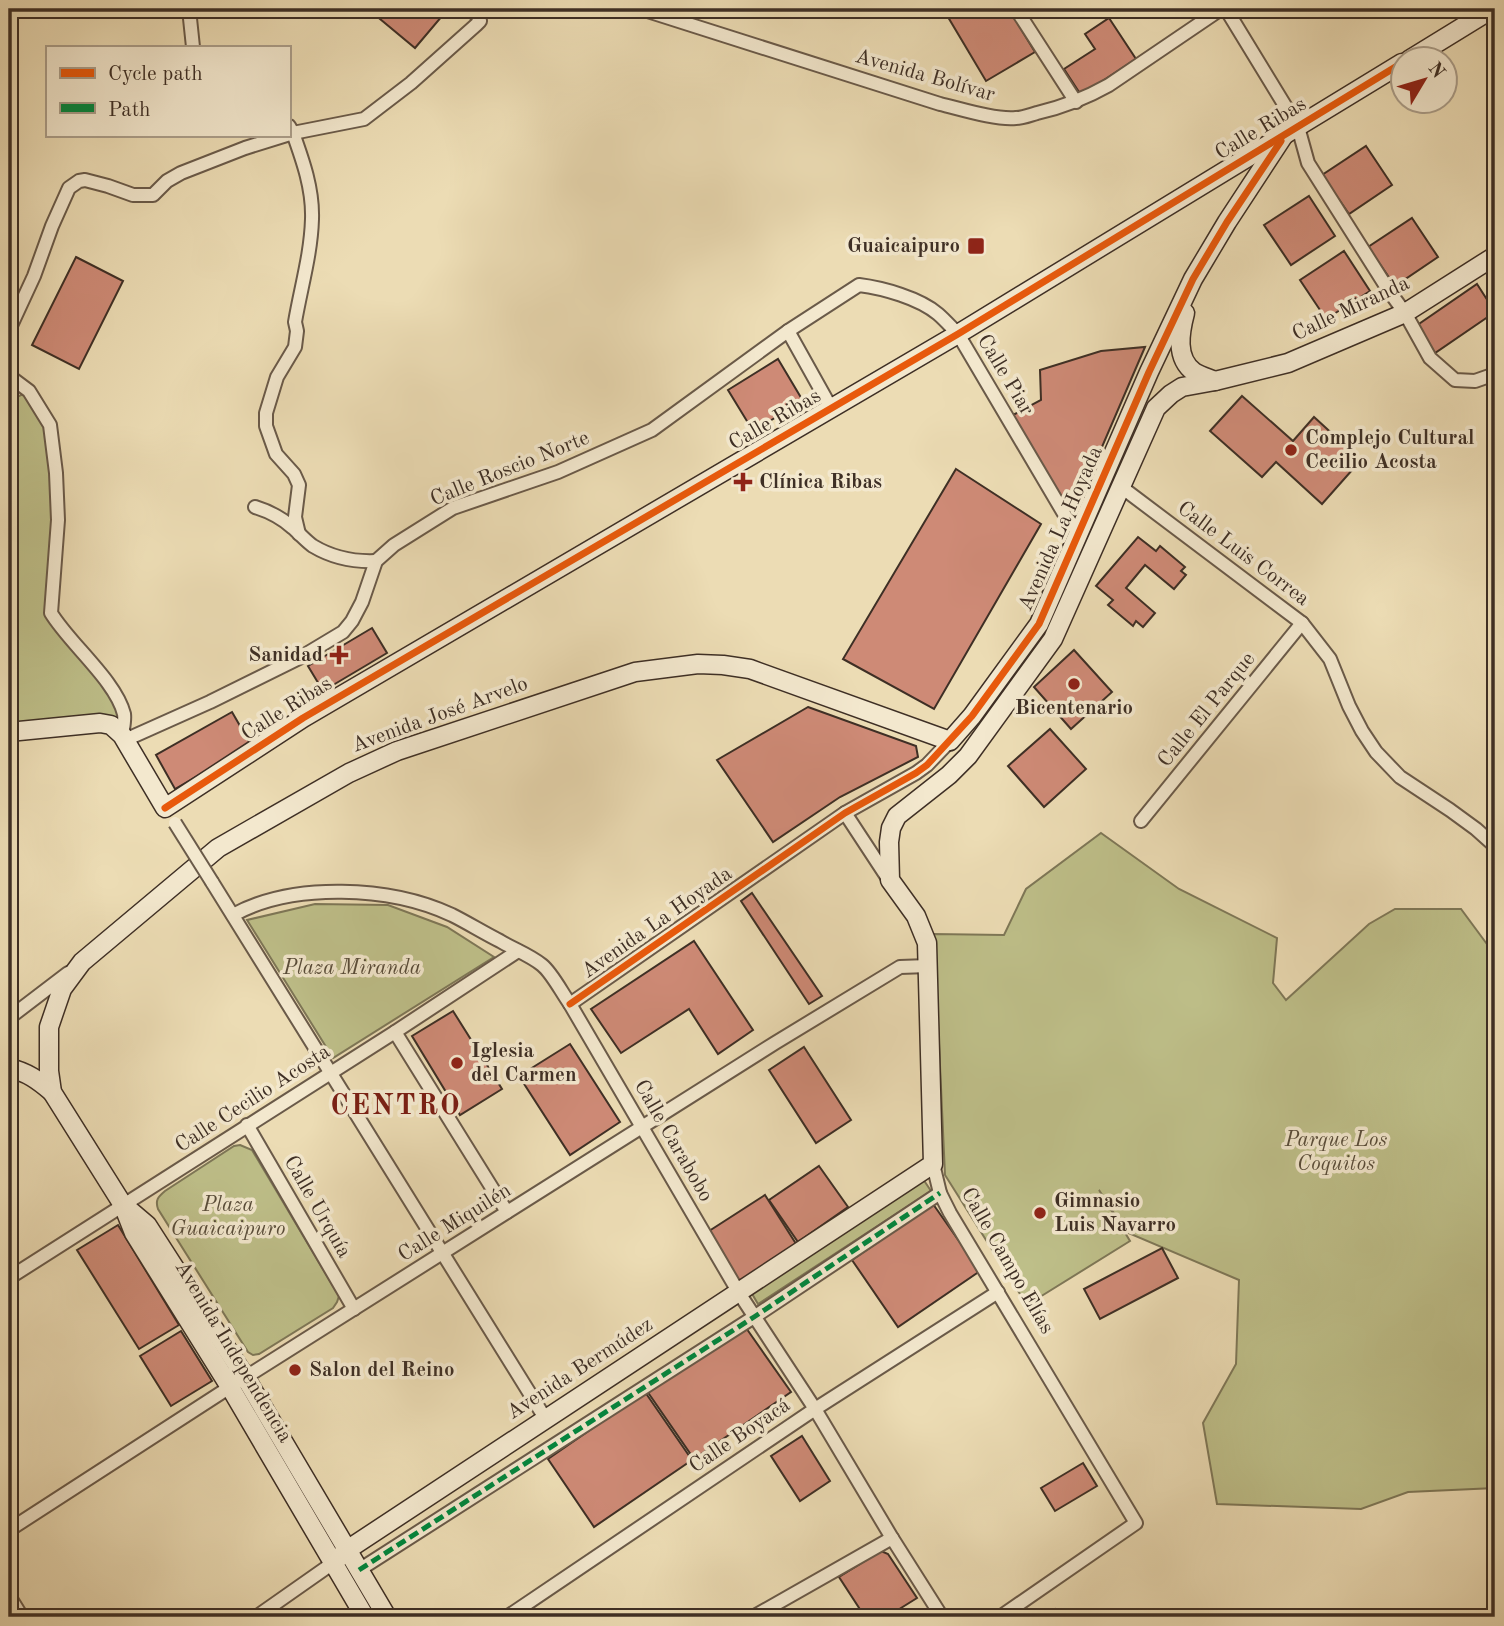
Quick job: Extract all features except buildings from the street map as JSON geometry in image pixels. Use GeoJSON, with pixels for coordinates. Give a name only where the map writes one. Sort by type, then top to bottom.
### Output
{"type":"FeatureCollection","features":[{"type":"Feature","properties":{"kind":"street"},"geometry":{"type":"LineString","coordinates":[[189,9],[193,46]]}},
{"type":"Feature","properties":{"kind":"street"},"geometry":{"type":"LineString","coordinates":[[299,534],[295,517],[299,485],[294,474],[276,454],[266,426],[266,413],[277,377],[295,347],[295,322],[308,261],[312,220],[305,164],[291,130],[364,119],[411,83],[480,21],[470,9]]}},
{"type":"Feature","properties":{"kind":"street","name":"Avenida Bolívar"},"geometry":{"type":"LineString","coordinates":[[641,9],[940,104],[980,114],[1015,118],[1076,102],[1109,85],[1221,9]]}},
{"type":"Feature","properties":{"kind":"street"},"geometry":{"type":"LineString","coordinates":[[1016,9],[1076,102]]}},
{"type":"Feature","properties":{"kind":"street"},"geometry":{"type":"LineString","coordinates":[[1227,9],[1308,163],[1405,313],[1430,358],[1455,380],[1475,381],[1495,374]]}},
{"type":"Feature","properties":{"kind":"street"},"geometry":{"type":"LineString","coordinates":[[1432,46],[1492,9]]}},
{"type":"Feature","properties":{"kind":"street","name":"Calle Ribas"},"geometry":{"type":"LineString","coordinates":[[170,815],[303,718],[958,334],[1388,72]]}},
{"type":"Feature","properties":{"kind":"street","name":"Avenida La Hoyada"},"geometry":{"type":"LineString","coordinates":[[570,1004],[845,813],[927,765],[972,716],[1039,624],[1149,372],[1193,279],[1227,222],[1291,131]]}},
{"type":"Feature","properties":{"kind":"street"},"geometry":{"type":"LineString","coordinates":[[9,330],[34,276],[67,191],[73,185],[85,180],[133,195],[153,195],[167,181],[181,173],[276,136]]}},
{"type":"Feature","properties":{"kind":"street","name":"Calle Miranda"},"geometry":{"type":"LineString","coordinates":[[1215,381],[1288,363],[1405,313],[1495,256]]}},
{"type":"Feature","properties":{"kind":"street"},"geometry":{"type":"LineString","coordinates":[[1193,279],[1182,325],[1181,351],[1190,369],[1215,381]]}},
{"type":"Feature","properties":{"kind":"street","name":"Calle Piar"},"geometry":{"type":"LineString","coordinates":[[859,285],[885,290],[922,305],[937,313],[958,334],[1066,517],[1078,532]]}},
{"type":"Feature","properties":{"kind":"street","name":"Calle Roscio Norte"},"geometry":{"type":"LineString","coordinates":[[376,561],[394,545],[453,508],[558,471],[652,430],[788,331],[859,285]]}},
{"type":"Feature","properties":{"kind":"street"},"geometry":{"type":"LineString","coordinates":[[788,331],[831,408]]}},
{"type":"Feature","properties":{"kind":"street"},"geometry":{"type":"LineString","coordinates":[[9,376],[29,391],[50,425],[58,520],[51,613],[114,691],[124,715],[124,738]]}},
{"type":"Feature","properties":{"kind":"street","name":"Avenida La Hoyada"},"geometry":{"type":"LineString","coordinates":[[890,880],[888,842],[897,816],[949,775],[968,756],[1053,639],[1156,408],[1182,387],[1215,381]]}},
{"type":"Feature","properties":{"kind":"street","name":"Calle Luis Correa"},"geometry":{"type":"LineString","coordinates":[[1120,486],[1302,623],[1329,659],[1349,706],[1376,752],[1400,778],[1450,810],[1495,846]]}},
{"type":"Feature","properties":{"kind":"street"},"geometry":{"type":"LineString","coordinates":[[124,738],[221,696],[303,656],[343,632],[352,621],[362,602],[376,561],[340,558],[313,546],[292,527],[265,509],[255,507]]}},
{"type":"Feature","properties":{"kind":"street","name":"Calle El Parque"},"geometry":{"type":"LineString","coordinates":[[1141,821],[1302,623]]}},
{"type":"Feature","properties":{"kind":"street","name":"Avenida José Arvelo"},"geometry":{"type":"LineString","coordinates":[[9,1018],[82,962],[218,848],[349,772],[397,751],[635,672],[698,664],[750,669],[950,741]]}},
{"type":"Feature","properties":{"kind":"street"},"geometry":{"type":"LineString","coordinates":[[9,732],[100,723],[111,725],[124,738],[545,1419]]}},
{"type":"Feature","properties":{"kind":"street"},"geometry":{"type":"LineString","coordinates":[[845,813],[890,880]]}},
{"type":"Feature","properties":{"kind":"street","name":"Calle Campo Elías"},"geometry":{"type":"LineString","coordinates":[[890,880],[916,916],[927,943],[933,1164],[940,1193],[1136,1523],[1000,1617]]}},
{"type":"Feature","properties":{"kind":"street","name":"Calle Carabobo"},"geometry":{"type":"LineString","coordinates":[[233,915],[252,905],[306,894],[384,895],[451,915],[543,966],[570,1004],[739,1293],[815,1409],[942,1617]]}},
{"type":"Feature","properties":{"kind":"street","name":"Calle Cecilio Acosta"},"geometry":{"type":"LineString","coordinates":[[9,1278],[518,951]]}},
{"type":"Feature","properties":{"kind":"street"},"geometry":{"type":"LineString","coordinates":[[52,1093],[49,1027],[62,989],[82,962]]}},
{"type":"Feature","properties":{"kind":"street","name":"Calle Miquilén"},"geometry":{"type":"LineString","coordinates":[[9,1530],[237,1382],[775,1043],[900,967],[928,965]]}},
{"type":"Feature","properties":{"kind":"street"},"geometry":{"type":"LineString","coordinates":[[395,1032],[507,1212]]}},
{"type":"Feature","properties":{"kind":"street"},"geometry":{"type":"LineString","coordinates":[[9,1068],[32,1076],[52,1093]]}},
{"type":"Feature","properties":{"kind":"street","name":"Avenida Independencia"},"geometry":{"type":"LineString","coordinates":[[52,1093],[123,1205],[147,1225],[237,1382],[333,1563],[365,1617]]}},
{"type":"Feature","properties":{"kind":"street","name":"Calle Urquía"},"geometry":{"type":"LineString","coordinates":[[247,1125],[354,1309]]}},
{"type":"Feature","properties":{"kind":"street","name":"Avenida Bermúdez"},"geometry":{"type":"LineString","coordinates":[[257,1617],[347,1550],[933,1164]]}},
{"type":"Feature","properties":{"kind":"street"},"geometry":{"type":"LineString","coordinates":[[359,1570],[754,1317],[940,1193]]}},
{"type":"Feature","properties":{"kind":"street","name":"Calle Boyacá"},"geometry":{"type":"LineString","coordinates":[[507,1617],[815,1409],[998,1292]]}},
{"type":"Feature","properties":{"kind":"street","name":"Avenida Independencia"},"geometry":{"type":"LineString","coordinates":[[237,1382],[347,1550],[387,1617]]}},
{"type":"Feature","properties":{"kind":"street"},"geometry":{"type":"LineString","coordinates":[[753,1617],[892,1538]]}},
{"type":"Feature","properties":{"kind":"street"},"geometry":{"type":"LineString","coordinates":[[9,1596],[22,1617]]}},
{"type":"Feature","properties":{"kind":"green space"},"geometry":{"type":"Polygon","coordinates":[[[29,391],[50,425],[56,473],[51,613],[124,715],[111,725],[9,732],[9,401],[29,391]]]}},
{"type":"Feature","properties":{"kind":"green space","name":"Parque Los Coquitos"},"geometry":{"type":"Polygon","coordinates":[[[1101,833],[1179,889],[1277,938],[1273,983],[1286,1000],[1369,924],[1395,909],[1461,909],[1495,955],[1495,1488],[1408,1492],[1361,1509],[1217,1504],[1203,1423],[1236,1364],[1239,1280],[1126,1232],[1099,1190],[1130,1241],[1027,1305],[945,1175],[934,934],[1004,935],[1026,889],[1101,833]]]}},
{"type":"Feature","properties":{"kind":"green space","name":"Plaza Miranda"},"geometry":{"type":"Polygon","coordinates":[[[315,904],[388,905],[447,927],[494,957],[333,1058],[247,920],[315,904]]]}},
{"type":"Feature","properties":{"kind":"green space","name":"Plaza Guaicaipuro"},"geometry":{"type":"Polygon","coordinates":[[[240,1145],[252,1150],[339,1296],[333,1308],[259,1354],[253,1355],[248,1352],[158,1209],[157,1203],[165,1191],[234,1146],[240,1145]]]}},
{"type":"Feature","properties":{"kind":"green space"},"geometry":{"type":"Polygon","coordinates":[[[923,1179],[931,1191],[758,1304],[751,1292],[923,1179]]]}},
{"type":"Feature","properties":{"kind":"marked path"},"geometry":{"type":"LineString","coordinates":[[359,1570],[754,1317],[940,1193]]}},
{"type":"Feature","properties":{"kind":"cycle path"},"geometry":{"type":"LineString","coordinates":[[165,808],[303,718],[958,334],[1388,72]]}},
{"type":"Feature","properties":{"kind":"cycle path"},"geometry":{"type":"LineString","coordinates":[[570,1004],[845,813],[916,773],[927,765],[972,716],[1039,624],[1149,372],[1193,279],[1281,141]]}},
{"type":"Feature","properties":{"kind":"place","name":"Guaicaipuro"},"geometry":{"type":"Point","coordinates":[976,246]}},
{"type":"Feature","properties":{"kind":"place","name":"Complejo Cultural Cecilio Acosta"},"geometry":{"type":"Point","coordinates":[1291,450]}},
{"type":"Feature","properties":{"kind":"place","name":"Clínica Ribas"},"geometry":{"type":"Point","coordinates":[743,482]}},
{"type":"Feature","properties":{"kind":"place","name":"Sanidad"},"geometry":{"type":"Point","coordinates":[339,655]}},
{"type":"Feature","properties":{"kind":"place","name":"Bicentenario"},"geometry":{"type":"Point","coordinates":[1074,684]}},
{"type":"Feature","properties":{"kind":"place","name":"Iglesia del Carmen"},"geometry":{"type":"Point","coordinates":[457,1063]}},
{"type":"Feature","properties":{"kind":"place","name":"Gimnasio Luis Navarro"},"geometry":{"type":"Point","coordinates":[1040,1213]}},
{"type":"Feature","properties":{"kind":"place","name":"Salon del Reino"},"geometry":{"type":"Point","coordinates":[295,1370]}},
{"type":"Feature","properties":{"kind":"district","name":"CENTRO"},"geometry":{"type":"Point","coordinates":[396,1107]}}]}
